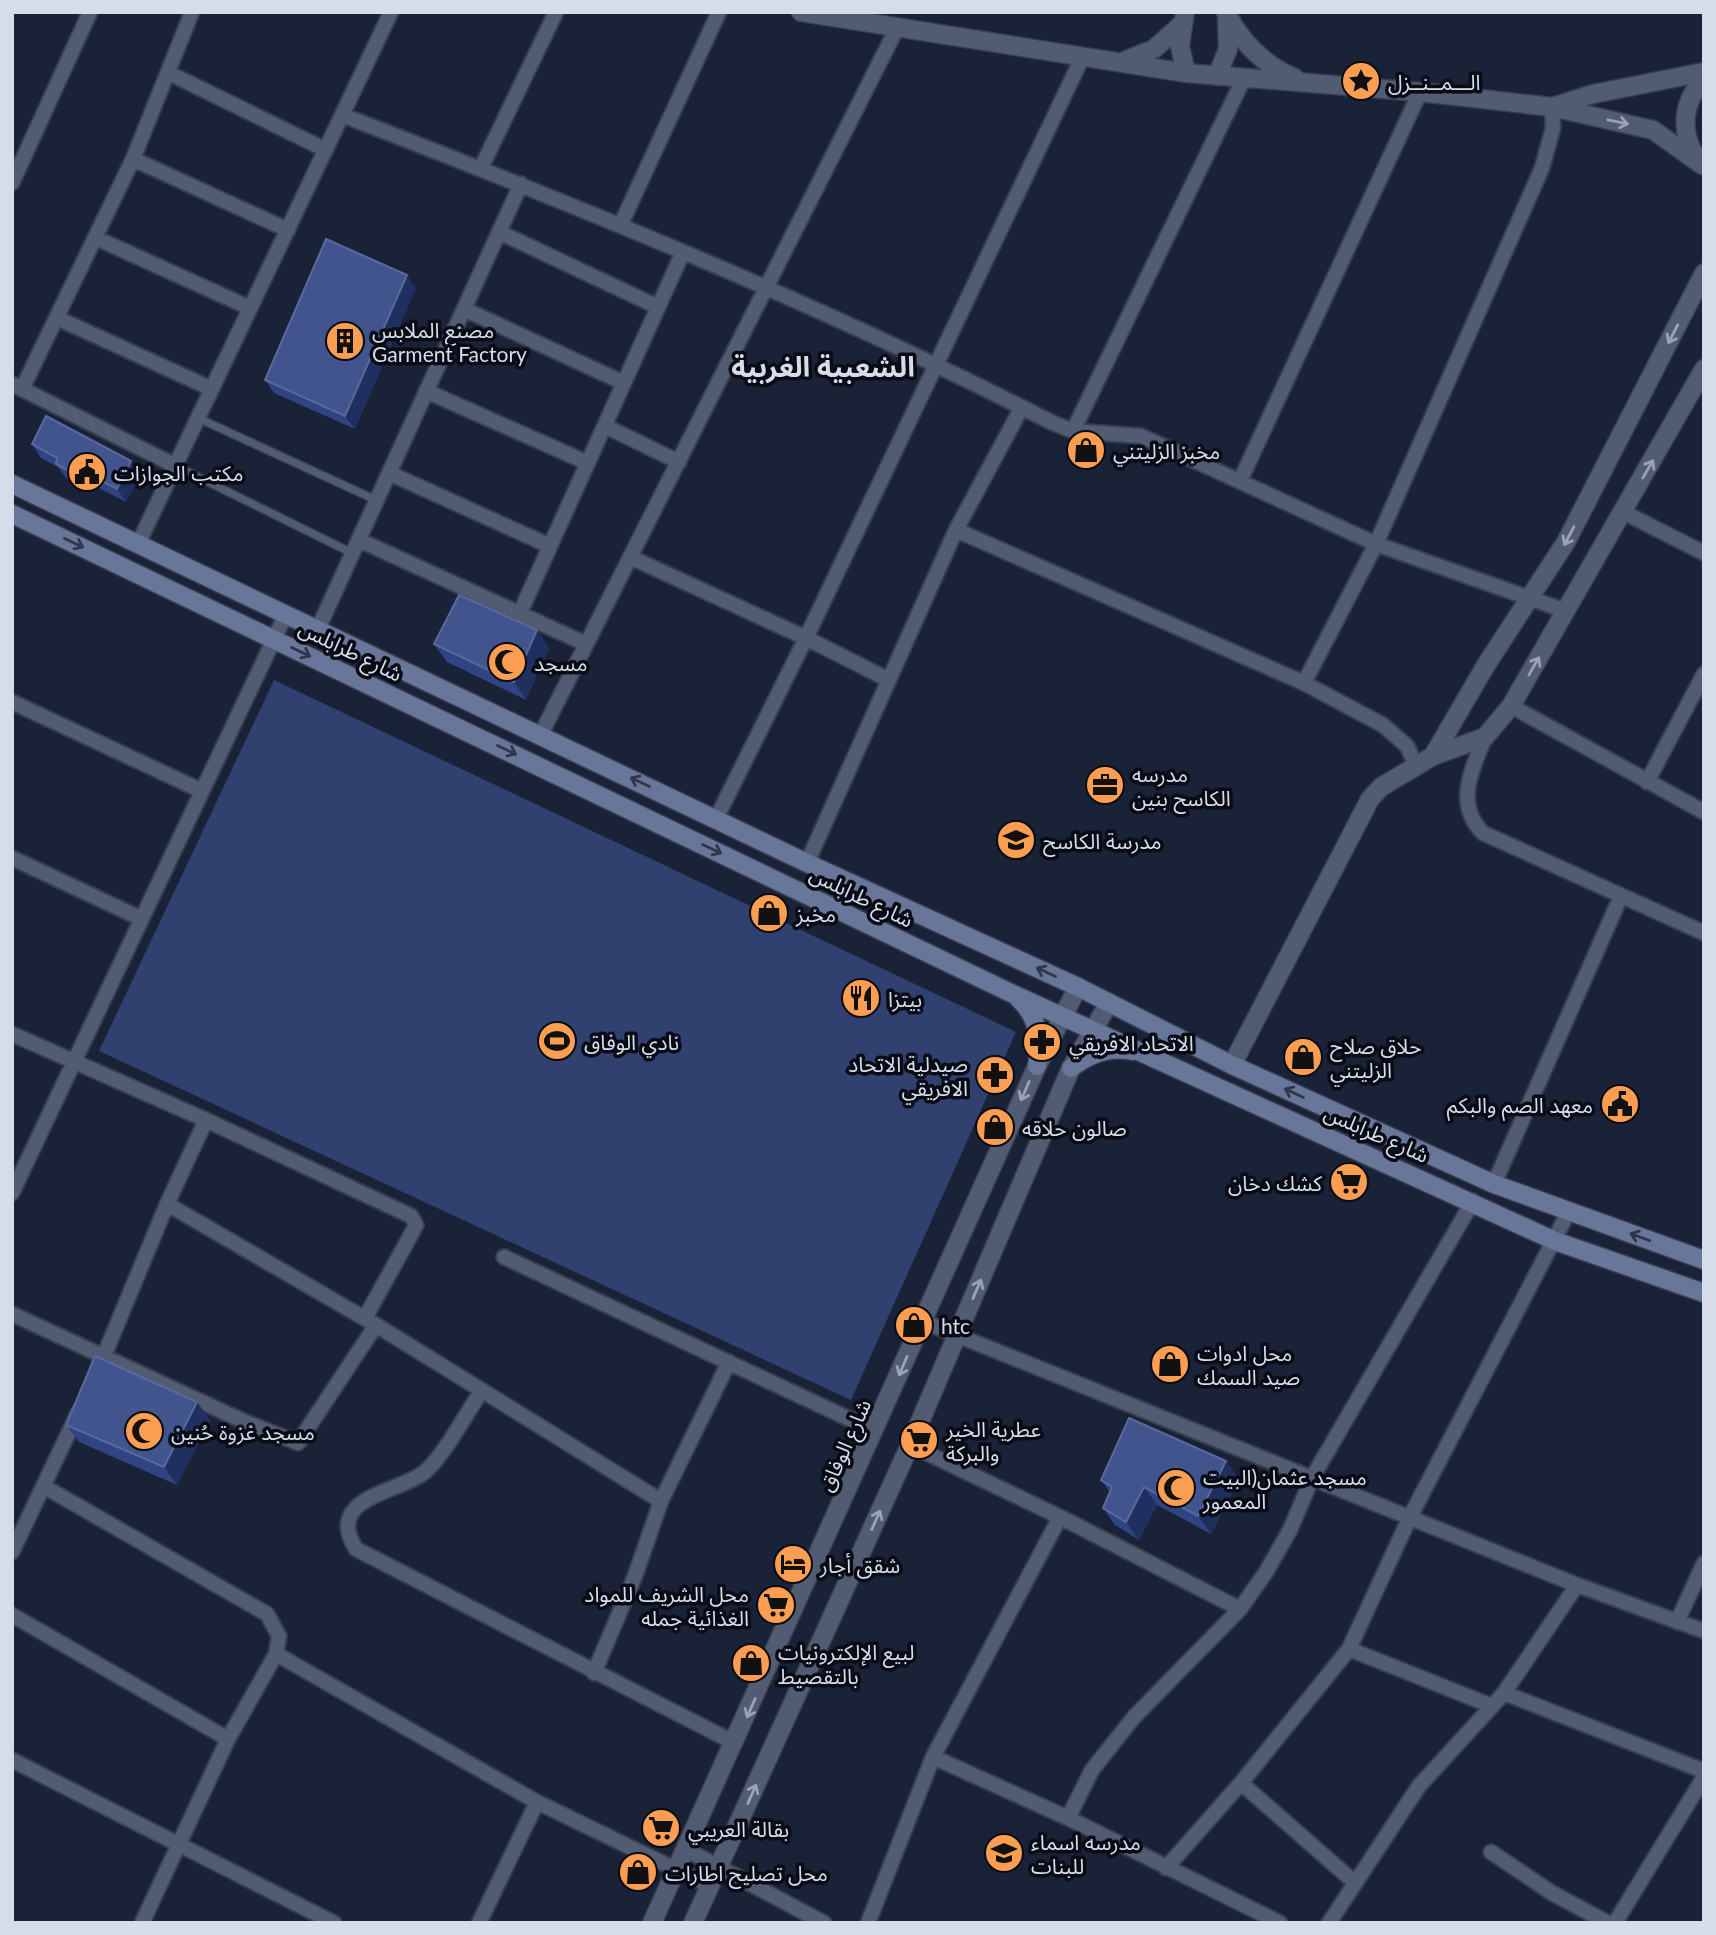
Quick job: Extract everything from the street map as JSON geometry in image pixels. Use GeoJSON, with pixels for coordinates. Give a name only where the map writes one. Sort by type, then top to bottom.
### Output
{"type":"FeatureCollection","features":[{"type":"Feature","properties":{"kind":"main road","name":"شارع طرابلس"},"geometry":{"type":"LineString","coordinates":[[12,484],[807,863],[1079,987],[1232,1065],[1494,1184],[1704,1260]]}},
{"type":"Feature","properties":{"kind":"main road","name":"شارع طرابلس"},"geometry":{"type":"LineString","coordinates":[[12,514],[1141,1053],[1473,1201],[1555,1241],[1704,1293]]}},
{"type":"Feature","properties":{"kind":"main road"},"geometry":{"type":"LineString","coordinates":[[1013,994],[1031,1014],[1036,1026],[1039,1039],[1037,1066]]}},
{"type":"Feature","properties":{"kind":"main road"},"geometry":{"type":"LineString","coordinates":[[1071,1068],[1083,1059],[1104,1051],[1127,1049],[1141,1053]]}},
{"type":"Feature","properties":{"kind":"street"},"geometry":{"type":"LineString","coordinates":[[12,183],[90,12]]}},
{"type":"Feature","properties":{"kind":"street"},"geometry":{"type":"LineString","coordinates":[[177,466],[17,386],[57,318],[133,159],[192,12]]}},
{"type":"Feature","properties":{"kind":"street"},"geometry":{"type":"LineString","coordinates":[[138,544],[391,12]]}},
{"type":"Feature","properties":{"kind":"street"},"geometry":{"type":"LineString","coordinates":[[481,168],[556,12]]}},
{"type":"Feature","properties":{"kind":"street"},"geometry":{"type":"LineString","coordinates":[[621,224],[719,12]]}},
{"type":"Feature","properties":{"kind":"street"},"geometry":{"type":"LineString","coordinates":[[801,12],[1186,73],[1420,92],[1552,107],[1653,130],[1703,165]]}},
{"type":"Feature","properties":{"kind":"street"},"geometry":{"type":"LineString","coordinates":[[1217,76],[1228,49],[1226,13]]}},
{"type":"Feature","properties":{"kind":"street"},"geometry":{"type":"LineString","coordinates":[[1226,13],[1245,42],[1264,60],[1285,74],[1318,84]]}},
{"type":"Feature","properties":{"kind":"street"},"geometry":{"type":"LineString","coordinates":[[1184,18],[1180,46],[1186,73]]}},
{"type":"Feature","properties":{"kind":"street"},"geometry":{"type":"LineString","coordinates":[[1118,62],[1154,49],[1184,18]]}},
{"type":"Feature","properties":{"kind":"street"},"geometry":{"type":"LineString","coordinates":[[541,734],[897,28]]}},
{"type":"Feature","properties":{"kind":"street"},"geometry":{"type":"LineString","coordinates":[[716,819],[806,638],[1082,58]]}},
{"type":"Feature","properties":{"kind":"street"},"geometry":{"type":"LineString","coordinates":[[1552,107],[1593,94],[1704,72]]}},
{"type":"Feature","properties":{"kind":"street"},"geometry":{"type":"LineString","coordinates":[[169,73],[326,150]]}},
{"type":"Feature","properties":{"kind":"street"},"geometry":{"type":"LineString","coordinates":[[1073,431],[1244,78]]}},
{"type":"Feature","properties":{"kind":"street"},"geometry":{"type":"LineString","coordinates":[[1703,165],[1687,141],[1685,127],[1690,99],[1704,80]]}},
{"type":"Feature","properties":{"kind":"street"},"geometry":{"type":"LineString","coordinates":[[1241,481],[1420,92]]}},
{"type":"Feature","properties":{"kind":"street"},"geometry":{"type":"LineString","coordinates":[[1304,683],[1376,544],[1542,169],[1552,128],[1552,107]]}},
{"type":"Feature","properties":{"kind":"street"},"geometry":{"type":"LineString","coordinates":[[342,115],[621,224],[767,286],[1073,431],[1140,436],[1376,544],[1566,611]]}},
{"type":"Feature","properties":{"kind":"street"},"geometry":{"type":"LineString","coordinates":[[133,159],[288,230]]}},
{"type":"Feature","properties":{"kind":"street"},"geometry":{"type":"LineString","coordinates":[[317,631],[521,184]]}},
{"type":"Feature","properties":{"kind":"street"},"geometry":{"type":"LineString","coordinates":[[499,232],[658,307]]}},
{"type":"Feature","properties":{"kind":"street"},"geometry":{"type":"LineString","coordinates":[[96,238],[250,308]]}},
{"type":"Feature","properties":{"kind":"street"},"geometry":{"type":"LineString","coordinates":[[519,615],[607,427],[683,252]]}},
{"type":"Feature","properties":{"kind":"street"},"geometry":{"type":"LineString","coordinates":[[1433,756],[1481,673],[1566,542],[1704,273]]}},
{"type":"Feature","properties":{"kind":"street"},"geometry":{"type":"LineString","coordinates":[[464,309],[624,383]]}},
{"type":"Feature","properties":{"kind":"street"},"geometry":{"type":"LineString","coordinates":[[57,318],[212,389]]}},
{"type":"Feature","properties":{"kind":"street"},"geometry":{"type":"LineString","coordinates":[[1704,369],[1698,394],[1623,512],[1511,706],[1485,737],[1469,778],[1466,797],[1475,825],[1483,833],[1704,933]]}},
{"type":"Feature","properties":{"kind":"street"},"geometry":{"type":"LineString","coordinates":[[426,391],[588,463]]}},
{"type":"Feature","properties":{"kind":"street"},"geometry":{"type":"LineString","coordinates":[[807,863],[956,530],[1022,407]]}},
{"type":"Feature","properties":{"kind":"street"},"geometry":{"type":"LineString","coordinates":[[607,427],[679,462]]}},
{"type":"Feature","properties":{"kind":"street"},"geometry":{"type":"LineString","coordinates":[[389,473],[551,546]]}},
{"type":"Feature","properties":{"kind":"street"},"geometry":{"type":"LineString","coordinates":[[1623,512],[1704,554]]}},
{"type":"Feature","properties":{"kind":"street"},"geometry":{"type":"LineString","coordinates":[[956,530],[1304,683],[1383,724],[1406,746],[1416,766]]}},
{"type":"Feature","properties":{"kind":"street"},"geometry":{"type":"LineString","coordinates":[[355,546],[586,644]]}},
{"type":"Feature","properties":{"kind":"street"},"geometry":{"type":"LineString","coordinates":[[630,558],[806,638],[889,680]]}},
{"type":"Feature","properties":{"kind":"street"},"geometry":{"type":"LineString","coordinates":[[12,1193],[285,616]]}},
{"type":"Feature","properties":{"kind":"street"},"geometry":{"type":"LineString","coordinates":[[1647,782],[1704,674]]}},
{"type":"Feature","properties":{"kind":"street"},"geometry":{"type":"LineString","coordinates":[[12,702],[202,791]]}},
{"type":"Feature","properties":{"kind":"street"},"geometry":{"type":"LineString","coordinates":[[1511,706],[1704,812]]}},
{"type":"Feature","properties":{"kind":"street"},"geometry":{"type":"LineString","coordinates":[[1232,1065],[1359,816],[1381,787],[1433,756],[1485,737]]}},
{"type":"Feature","properties":{"kind":"street"},"geometry":{"type":"LineString","coordinates":[[12,858],[140,918]]}},
{"type":"Feature","properties":{"kind":"street"},"geometry":{"type":"LineString","coordinates":[[1494,1184],[1621,896]]}},
{"type":"Feature","properties":{"kind":"street","name":"شارع الوفاق"},"geometry":{"type":"LineString","coordinates":[[652,1923],[1037,1066],[1079,987]]}},
{"type":"Feature","properties":{"kind":"street"},"geometry":{"type":"LineString","coordinates":[[693,1923],[910,1445],[1071,1068],[1109,1003]]}},
{"type":"Feature","properties":{"kind":"street"},"geometry":{"type":"LineString","coordinates":[[12,1034],[206,1120],[415,1220],[413,1231],[370,1321],[298,1443],[243,1421],[12,1314]]}},
{"type":"Feature","properties":{"kind":"street"},"geometry":{"type":"LineString","coordinates":[[12,1552],[105,1356],[167,1204],[206,1120]]}},
{"type":"Feature","properties":{"kind":"street"},"geometry":{"type":"LineString","coordinates":[[1068,1818],[1092,1770],[1134,1717],[1240,1609],[1280,1549],[1312,1478],[1473,1201]]}},
{"type":"Feature","properties":{"kind":"street"},"geometry":{"type":"LineString","coordinates":[[167,1204],[370,1321],[661,1501]]}},
{"type":"Feature","properties":{"kind":"street"},"geometry":{"type":"LineString","coordinates":[[1166,1868],[1241,1783],[1349,1649],[1410,1517],[1500,1339],[1569,1211]]}},
{"type":"Feature","properties":{"kind":"street"},"geometry":{"type":"LineString","coordinates":[[504,1257],[875,1431]]}},
{"type":"Feature","properties":{"kind":"street"},"geometry":{"type":"LineString","coordinates":[[922,1321],[1577,1585],[1704,1631]]}},
{"type":"Feature","properties":{"kind":"street"},"geometry":{"type":"LineString","coordinates":[[594,1673],[635,1576],[661,1501],[729,1362]]}},
{"type":"Feature","properties":{"kind":"street"},"geometry":{"type":"LineString","coordinates":[[482,1390],[428,1469],[409,1481],[379,1491],[353,1511],[348,1522],[349,1538],[356,1549],[735,1743]]}},
{"type":"Feature","properties":{"kind":"street"},"geometry":{"type":"LineString","coordinates":[[910,1445],[1060,1517],[1240,1609]]}},
{"type":"Feature","properties":{"kind":"street"},"geometry":{"type":"LineString","coordinates":[[45,1487],[267,1614],[279,1636],[276,1654],[228,1739],[180,1847],[142,1923]]}},
{"type":"Feature","properties":{"kind":"street"},"geometry":{"type":"LineString","coordinates":[[868,1923],[933,1757],[1060,1517]]}},
{"type":"Feature","properties":{"kind":"street"},"geometry":{"type":"LineString","coordinates":[[1678,1622],[1704,1563]]}},
{"type":"Feature","properties":{"kind":"street"},"geometry":{"type":"LineString","coordinates":[[1328,1923],[1419,1786],[1504,1693],[1577,1585]]}},
{"type":"Feature","properties":{"kind":"street"},"geometry":{"type":"LineString","coordinates":[[12,1615],[228,1739]]}},
{"type":"Feature","properties":{"kind":"street"},"geometry":{"type":"LineString","coordinates":[[1349,1649],[1492,1706]]}},
{"type":"Feature","properties":{"kind":"street"},"geometry":{"type":"LineString","coordinates":[[276,1654],[537,1802],[710,1886]]}},
{"type":"Feature","properties":{"kind":"street"},"geometry":{"type":"LineString","coordinates":[[1504,1693],[1704,1771]]}},
{"type":"Feature","properties":{"kind":"street"},"geometry":{"type":"LineString","coordinates":[[933,1757],[1068,1818],[1280,1923]]}},
{"type":"Feature","properties":{"kind":"street"},"geometry":{"type":"LineString","coordinates":[[12,1760],[334,1923]]}},
{"type":"Feature","properties":{"kind":"street"},"geometry":{"type":"LineString","coordinates":[[1615,1923],[1704,1777]]}},
{"type":"Feature","properties":{"kind":"street"},"geometry":{"type":"LineString","coordinates":[[1241,1783],[1354,1882]]}},
{"type":"Feature","properties":{"kind":"street"},"geometry":{"type":"LineString","coordinates":[[479,1923],[537,1802]]}},
{"type":"Feature","properties":{"kind":"street"},"geometry":{"type":"LineString","coordinates":[[685,1849],[824,1923]]}},
{"type":"Feature","properties":{"kind":"street"},"geometry":{"type":"LineString","coordinates":[[1491,1852],[1552,1893],[1608,1923]]}},
{"type":"Feature","properties":{"kind":"lane"},"geometry":{"type":"LineString","coordinates":[[198,418],[376,500]]}},
{"type":"Feature","properties":{"kind":"lane"},"geometry":{"type":"LineString","coordinates":[[177,466],[355,546]]}},
{"type":"Feature","properties":{"kind":"shaded area","name":"نادي الوفاق"},"geometry":{"type":"Polygon","coordinates":[[[274,680],[1016,1032],[851,1400],[99,1051],[274,680]]]}},
{"type":"Feature","properties":{"kind":"building","name":"مصنع الملابس Garment Factory"},"geometry":{"type":"Polygon","coordinates":[[[326,239],[407,275],[345,416],[265,380],[326,239]]]}},
{"type":"Feature","properties":{"kind":"building"},"geometry":{"type":"Polygon","coordinates":[[[46,416],[131,461],[117,489],[88,474],[83,478],[56,464],[57,458],[32,444],[46,416]]]}},
{"type":"Feature","properties":{"kind":"building"},"geometry":{"type":"Polygon","coordinates":[[[459,595],[537,630],[514,682],[434,644],[459,595]]]}},
{"type":"Feature","properties":{"kind":"building","name":"مسجد غزوة حُنين"},"geometry":{"type":"Polygon","coordinates":[[[95,1356],[197,1402],[164,1467],[66,1425],[95,1356]]]}},
{"type":"Feature","properties":{"kind":"building","name":"مسجد عثمان(البيت المعمور"},"geometry":{"type":"Polygon","coordinates":[[[1129,1418],[1226,1461],[1198,1516],[1144,1487],[1126,1522],[1103,1508],[1112,1487],[1101,1480],[1129,1418]]]}},
{"type":"Feature","properties":{"kind":"place","name":"الـــمــنــزل"},"geometry":{"type":"Point","coordinates":[1361,81]}},
{"type":"Feature","properties":{"kind":"place","name":"مصنع الملابس Garment Factory"},"geometry":{"type":"Point","coordinates":[345,341]}},
{"type":"Feature","properties":{"kind":"place","name":"مخبز الزليتني"},"geometry":{"type":"Point","coordinates":[1086,450]}},
{"type":"Feature","properties":{"kind":"place","name":"مكتب الجوازات"},"geometry":{"type":"Point","coordinates":[87,472]}},
{"type":"Feature","properties":{"kind":"place","name":"مسجد"},"geometry":{"type":"Point","coordinates":[507,662]}},
{"type":"Feature","properties":{"kind":"place","name":"مدرسه الكاسح بنين"},"geometry":{"type":"Point","coordinates":[1105,785]}},
{"type":"Feature","properties":{"kind":"place","name":"مدرسة الكاسح"},"geometry":{"type":"Point","coordinates":[1016,840]}},
{"type":"Feature","properties":{"kind":"place","name":"مخبز"},"geometry":{"type":"Point","coordinates":[769,913]}},
{"type":"Feature","properties":{"kind":"place","name":"بيتزا"},"geometry":{"type":"Point","coordinates":[861,998]}},
{"type":"Feature","properties":{"kind":"place","name":"نادي الوفاق"},"geometry":{"type":"Point","coordinates":[557,1041]}},
{"type":"Feature","properties":{"kind":"place","name":"الاتحاد الافريقي"},"geometry":{"type":"Point","coordinates":[1042,1042]}},
{"type":"Feature","properties":{"kind":"place","name":"حلاق صلاح الزليتني"},"geometry":{"type":"Point","coordinates":[1303,1057]}},
{"type":"Feature","properties":{"kind":"place","name":"صيدلية الاتحاد الافريقي"},"geometry":{"type":"Point","coordinates":[995,1075]}},
{"type":"Feature","properties":{"kind":"place","name":"معهد الصم والبكم"},"geometry":{"type":"Point","coordinates":[1620,1104]}},
{"type":"Feature","properties":{"kind":"place","name":"صالون حلاقه"},"geometry":{"type":"Point","coordinates":[995,1127]}},
{"type":"Feature","properties":{"kind":"place","name":"كشك دخان"},"geometry":{"type":"Point","coordinates":[1349,1182]}},
{"type":"Feature","properties":{"kind":"place","name":"htc"},"geometry":{"type":"Point","coordinates":[914,1325]}},
{"type":"Feature","properties":{"kind":"place","name":"محل ادوات صيد السمك"},"geometry":{"type":"Point","coordinates":[1170,1364]}},
{"type":"Feature","properties":{"kind":"place","name":"مسجد غزوة حُنين"},"geometry":{"type":"Point","coordinates":[144,1431]}},
{"type":"Feature","properties":{"kind":"place","name":"عطرية الخير والبركة"},"geometry":{"type":"Point","coordinates":[919,1440]}},
{"type":"Feature","properties":{"kind":"place","name":"مسجد عثمان(البيت المعمور"},"geometry":{"type":"Point","coordinates":[1176,1488]}},
{"type":"Feature","properties":{"kind":"place","name":"شقق أجار"},"geometry":{"type":"Point","coordinates":[793,1564]}},
{"type":"Feature","properties":{"kind":"place","name":"محل الشريف للمواد الغذائية جمله"},"geometry":{"type":"Point","coordinates":[776,1605]}},
{"type":"Feature","properties":{"kind":"place","name":"لبيع الإلكترونيات بالتقصيط"},"geometry":{"type":"Point","coordinates":[751,1663]}},
{"type":"Feature","properties":{"kind":"place","name":"بقالة العريبي"},"geometry":{"type":"Point","coordinates":[661,1828]}},
{"type":"Feature","properties":{"kind":"place","name":"مدرسه اسماء للبنات"},"geometry":{"type":"Point","coordinates":[1004,1853]}},
{"type":"Feature","properties":{"kind":"place","name":"محل تصليح اطارات"},"geometry":{"type":"Point","coordinates":[638,1872]}},
{"type":"Feature","properties":{"kind":"district","name":"الشعبية الغربية"},"geometry":{"type":"Point","coordinates":[823,366]}}]}
